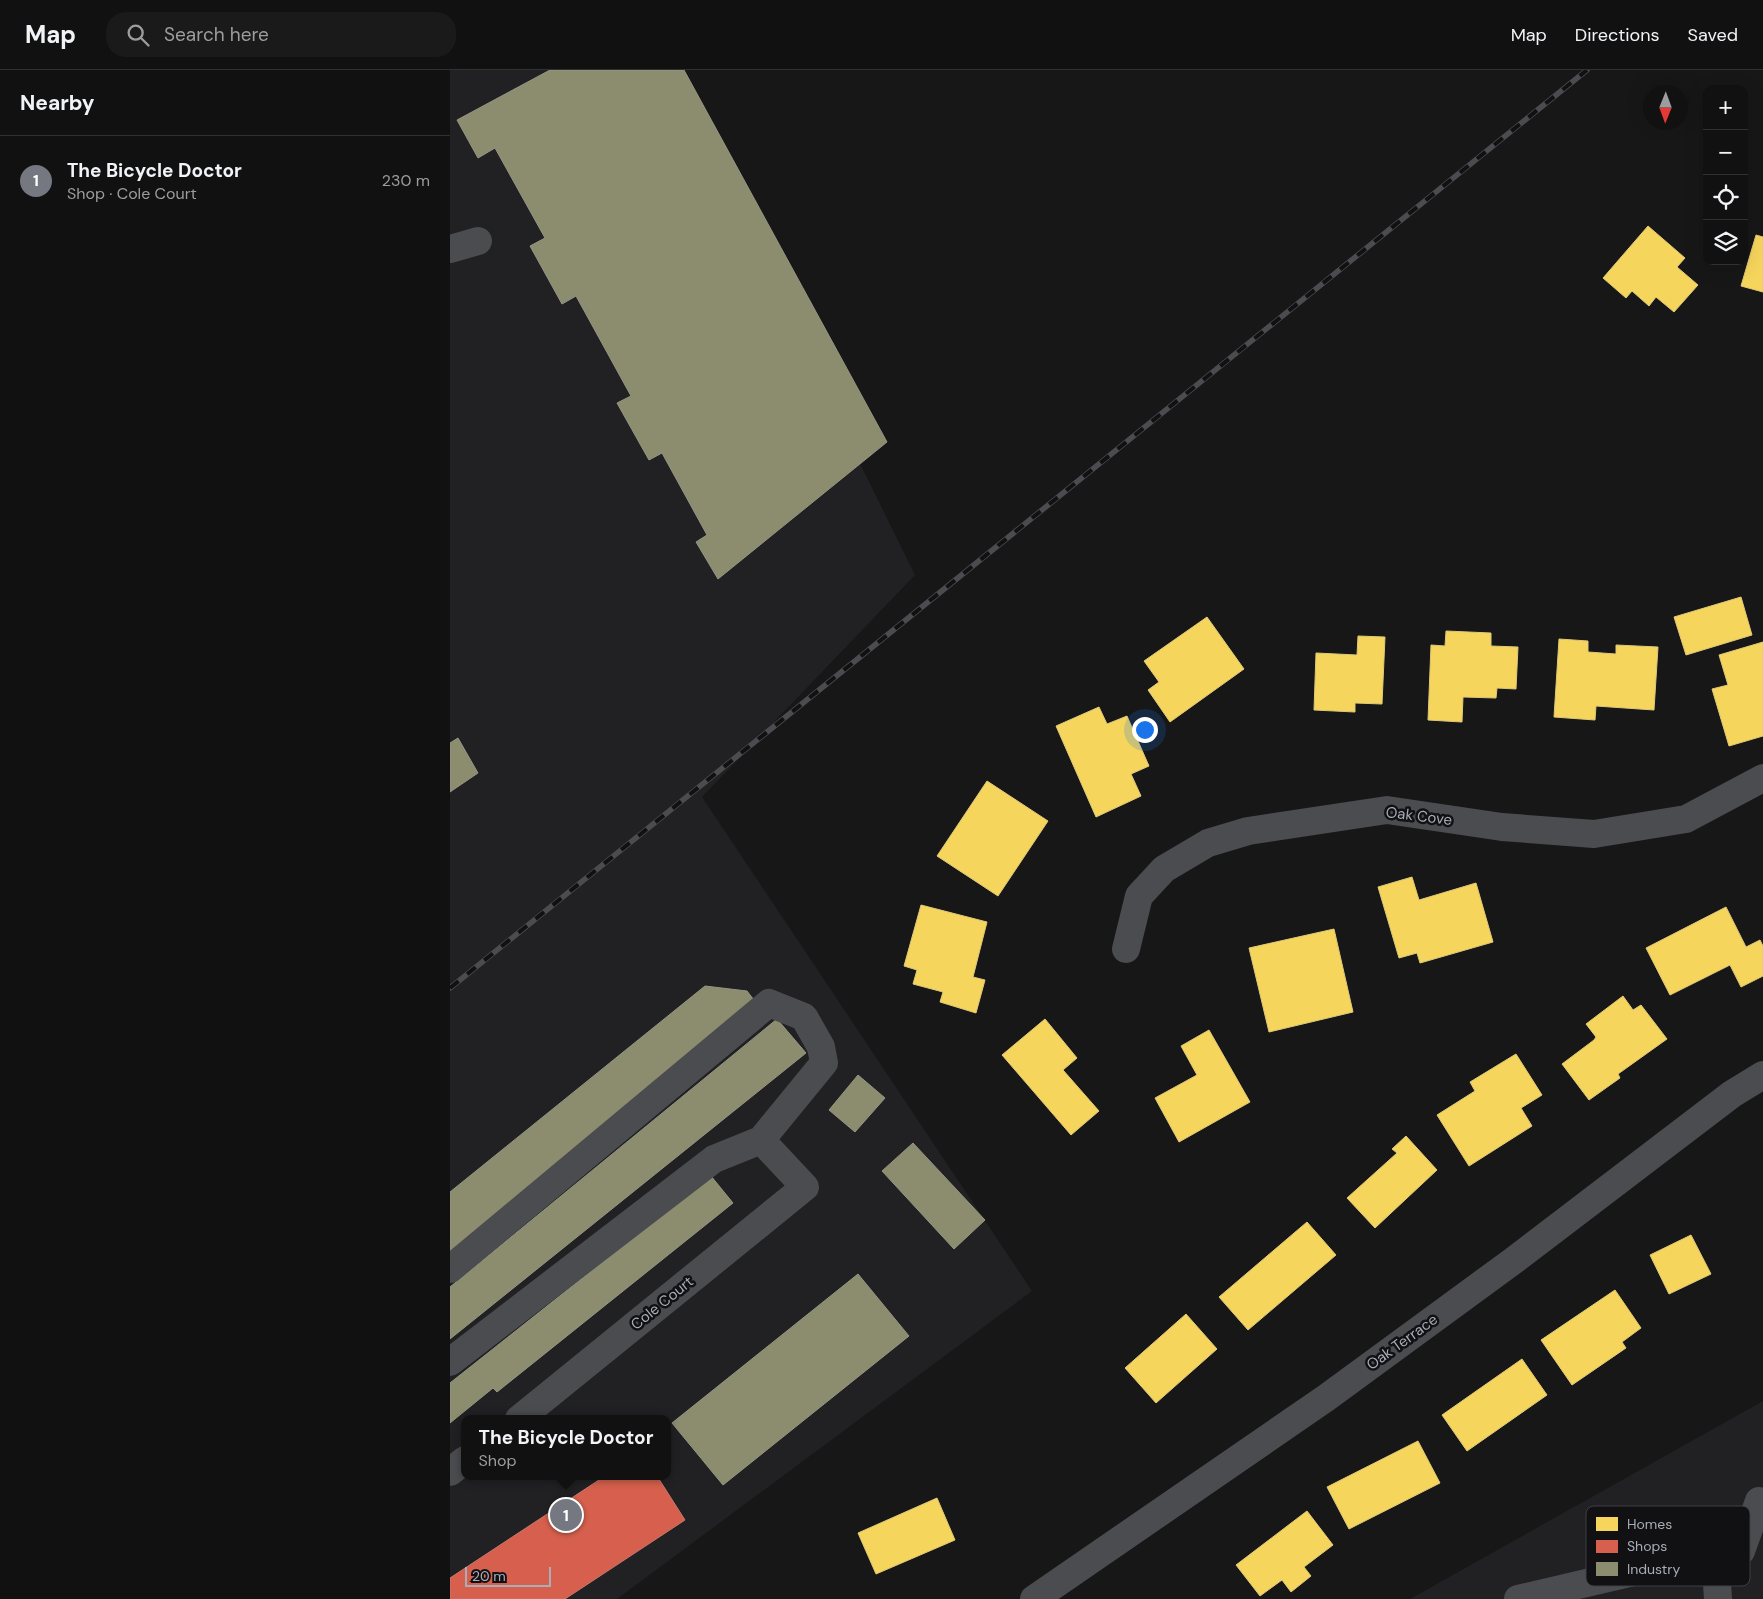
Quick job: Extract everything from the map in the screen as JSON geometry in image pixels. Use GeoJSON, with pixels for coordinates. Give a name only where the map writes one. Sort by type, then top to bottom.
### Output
{"type":"FeatureCollection","features":[{"type":"Feature","properties":{"kind":"street"},"geometry":{"type":"LineString","coordinates":[[450,250],[478,241]]}},
{"type":"Feature","properties":{"kind":"street","name":"Oak Cove"},"geometry":{"type":"LineString","coordinates":[[1126,949],[1139,896],[1164,869],[1208,843],[1248,831],[1387,810],[1502,826],[1594,834],[1686,819],[1763,778]]}},
{"type":"Feature","properties":{"kind":"street"},"geometry":{"type":"LineString","coordinates":[[450,1269],[769,1003],[804,1017],[821,1047],[824,1063],[761,1140],[714,1159],[450,1362]]}},
{"type":"Feature","properties":{"kind":"street","name":"Oak Terrace"},"geometry":{"type":"LineString","coordinates":[[1034,1599],[1326,1398],[1513,1261],[1732,1094],[1763,1076]]}},
{"type":"Feature","properties":{"kind":"street","name":"Cole Court"},"geometry":{"type":"LineString","coordinates":[[524,1415],[805,1187],[761,1140]]}},
{"type":"Feature","properties":{"kind":"street"},"geometry":{"type":"LineString","coordinates":[[450,1472],[461,1463]]}},
{"type":"Feature","properties":{"kind":"street"},"geometry":{"type":"LineString","coordinates":[[1750,1525],[1758,1501]]}},
{"type":"Feature","properties":{"kind":"street"},"geometry":{"type":"LineString","coordinates":[[1518,1599],[1586,1583]]}},
{"type":"Feature","properties":{"kind":"street"},"geometry":{"type":"LineString","coordinates":[[1717,1586],[1718,1599]]}},
{"type":"Feature","properties":{"kind":"shaded area"},"geometry":{"type":"Polygon","coordinates":[[[450,70],[666,70],[915,575],[702,797],[1032,1291],[617,1599],[450,1599],[450,70]]]}},
{"type":"Feature","properties":{"kind":"shaded area"},"geometry":{"type":"Polygon","coordinates":[[[1763,1401],[1763,1599],[1410,1599],[1763,1401]]]}},
{"type":"Feature","properties":{"kind":"building: Homes"},"geometry":{"type":"Polygon","coordinates":[[[1648,226],[1685,258],[1677,267],[1698,285],[1674,312],[1656,297],[1649,306],[1632,291],[1626,298],[1603,278],[1648,226]]]}},
{"type":"Feature","properties":{"kind":"building: Homes"},"geometry":{"type":"Polygon","coordinates":[[[1756,235],[1763,237],[1763,292],[1741,286],[1756,235]]]}},
{"type":"Feature","properties":{"kind":"building: Homes"},"geometry":{"type":"Polygon","coordinates":[[[1741,597],[1752,635],[1686,655],[1674,617],[1741,597]]]}},
{"type":"Feature","properties":{"kind":"building: Homes"},"geometry":{"type":"Polygon","coordinates":[[[1207,617],[1244,669],[1170,722],[1148,690],[1159,682],[1144,661],[1207,617]]]}},
{"type":"Feature","properties":{"kind":"building: Homes"},"geometry":{"type":"Polygon","coordinates":[[[1446,631],[1491,633],[1491,646],[1518,647],[1516,689],[1497,688],[1496,698],[1463,697],[1462,722],[1428,720],[1431,645],[1445,646],[1446,631]]]}},
{"type":"Feature","properties":{"kind":"building: Homes"},"geometry":{"type":"Polygon","coordinates":[[[1358,636],[1385,637],[1382,704],[1355,703],[1355,712],[1314,710],[1316,653],[1357,655],[1358,636]]]}},
{"type":"Feature","properties":{"kind":"building: Homes"},"geometry":{"type":"Polygon","coordinates":[[[1559,639],[1588,641],[1588,652],[1616,654],[1616,645],[1658,647],[1654,710],[1596,706],[1595,720],[1554,717],[1559,639]]]}},
{"type":"Feature","properties":{"kind":"building: Homes"},"geometry":{"type":"Polygon","coordinates":[[[1763,642],[1763,736],[1729,746],[1712,689],[1728,685],[1719,655],[1763,642]]]}},
{"type":"Feature","properties":{"kind":"building: Homes"},"geometry":{"type":"Polygon","coordinates":[[[1099,707],[1107,724],[1127,716],[1149,766],[1131,774],[1141,796],[1096,817],[1056,726],[1099,707]]]}},
{"type":"Feature","properties":{"kind":"building: Homes"},"geometry":{"type":"Polygon","coordinates":[[[987,781],[1048,821],[998,896],[937,856],[987,781]]]}},
{"type":"Feature","properties":{"kind":"building: Homes"},"geometry":{"type":"Polygon","coordinates":[[[1412,877],[1419,900],[1476,883],[1493,942],[1420,963],[1417,953],[1399,958],[1378,887],[1412,877]]]}},
{"type":"Feature","properties":{"kind":"building: Homes"},"geometry":{"type":"Polygon","coordinates":[[[921,905],[987,922],[973,977],[985,980],[976,1013],[940,1002],[943,992],[913,984],[917,970],[904,966],[921,905]]]}},
{"type":"Feature","properties":{"kind":"building: Homes"},"geometry":{"type":"Polygon","coordinates":[[[1726,907],[1746,947],[1760,940],[1763,946],[1763,976],[1741,987],[1730,965],[1670,995],[1646,948],[1726,907]]]}},
{"type":"Feature","properties":{"kind":"building: Homes"},"geometry":{"type":"Polygon","coordinates":[[[1334,929],[1353,1012],[1269,1032],[1249,948],[1334,929]]]}},
{"type":"Feature","properties":{"kind":"building: Homes"},"geometry":{"type":"Polygon","coordinates":[[[1623,996],[1633,1010],[1641,1005],[1667,1039],[1618,1074],[1620,1078],[1589,1100],[1562,1064],[1596,1037],[1586,1024],[1623,996]]]}},
{"type":"Feature","properties":{"kind":"building: Homes"},"geometry":{"type":"Polygon","coordinates":[[[1045,1019],[1077,1058],[1063,1070],[1099,1111],[1071,1135],[1002,1055],[1045,1019]]]}},
{"type":"Feature","properties":{"kind":"building: Homes"},"geometry":{"type":"Polygon","coordinates":[[[1209,1030],[1250,1102],[1179,1142],[1155,1098],[1197,1075],[1181,1046],[1209,1030]]]}},
{"type":"Feature","properties":{"kind":"building: Homes"},"geometry":{"type":"Polygon","coordinates":[[[1516,1054],[1542,1095],[1521,1108],[1532,1126],[1469,1166],[1437,1115],[1475,1091],[1470,1082],[1516,1054]]]}},
{"type":"Feature","properties":{"kind":"building: Homes"},"geometry":{"type":"Polygon","coordinates":[[[1406,1136],[1437,1170],[1375,1228],[1347,1198],[1397,1153],[1392,1149],[1406,1136]]]}},
{"type":"Feature","properties":{"kind":"building: Homes"},"geometry":{"type":"Polygon","coordinates":[[[1307,1222],[1336,1255],[1248,1330],[1219,1297],[1307,1222]]]}},
{"type":"Feature","properties":{"kind":"building: Homes"},"geometry":{"type":"Polygon","coordinates":[[[1691,1235],[1711,1274],[1669,1294],[1650,1255],[1691,1235]]]}},
{"type":"Feature","properties":{"kind":"building: Homes"},"geometry":{"type":"Polygon","coordinates":[[[1615,1290],[1641,1328],[1622,1342],[1626,1348],[1572,1385],[1541,1340],[1615,1290]]]}},
{"type":"Feature","properties":{"kind":"building: Homes"},"geometry":{"type":"Polygon","coordinates":[[[1186,1314],[1217,1349],[1156,1403],[1125,1368],[1186,1314]]]}},
{"type":"Feature","properties":{"kind":"building: Homes"},"geometry":{"type":"Polygon","coordinates":[[[1522,1359],[1547,1395],[1467,1451],[1442,1415],[1522,1359]]]}},
{"type":"Feature","properties":{"kind":"building: Homes"},"geometry":{"type":"Polygon","coordinates":[[[1418,1441],[1440,1483],[1349,1529],[1327,1487],[1418,1441]]]}},
{"type":"Feature","properties":{"kind":"building: Homes"},"geometry":{"type":"Polygon","coordinates":[[[937,1498],[955,1540],[876,1574],[858,1533],[937,1498]]]}},
{"type":"Feature","properties":{"kind":"building: Homes"},"geometry":{"type":"Polygon","coordinates":[[[1307,1511],[1333,1545],[1304,1567],[1311,1576],[1291,1592],[1282,1580],[1260,1596],[1236,1565],[1307,1511]]]}},
{"type":"Feature","properties":{"kind":"building: Shops"},"geometry":{"type":"Polygon","coordinates":[[[599,1480],[660,1480],[685,1520],[565,1599],[450,1599],[450,1578],[599,1480]]]}},
{"type":"Feature","properties":{"kind":"building: Industry"},"geometry":{"type":"Polygon","coordinates":[[[550,70],[684,70],[887,442],[718,579],[696,542],[707,535],[662,453],[649,460],[617,403],[631,396],[576,296],[562,304],[530,246],[545,238],[495,148],[478,158],[457,120],[550,70]]]}},
{"type":"Feature","properties":{"kind":"building: Industry"},"geometry":{"type":"Polygon","coordinates":[[[458,738],[478,773],[450,792],[450,743],[458,738]]]}},
{"type":"Feature","properties":{"kind":"building: Industry"},"geometry":{"type":"Polygon","coordinates":[[[705,986],[747,991],[754,1000],[450,1251],[450,1192],[705,986]]]}},
{"type":"Feature","properties":{"kind":"building: Industry"},"geometry":{"type":"Polygon","coordinates":[[[777,1019],[806,1053],[450,1339],[450,1287],[777,1019]]]}},
{"type":"Feature","properties":{"kind":"building: Industry"},"geometry":{"type":"Polygon","coordinates":[[[858,1075],[885,1098],[855,1132],[829,1110],[858,1075]]]}},
{"type":"Feature","properties":{"kind":"building: Industry"},"geometry":{"type":"Polygon","coordinates":[[[913,1143],[985,1220],[954,1249],[882,1171],[913,1143]]]}},
{"type":"Feature","properties":{"kind":"building: Industry"},"geometry":{"type":"Polygon","coordinates":[[[711,1176],[733,1203],[497,1392],[493,1388],[450,1423],[450,1383],[711,1176]]]}},
{"type":"Feature","properties":{"kind":"building: Industry"},"geometry":{"type":"Polygon","coordinates":[[[858,1274],[909,1336],[723,1485],[672,1423],[858,1274]]]}},
{"type":"Feature","properties":{"kind":"railway"},"geometry":{"type":"LineString","coordinates":[[450,988],[1587,70]]}},
{"type":"Feature","properties":{"kind":"place","name":"The Bicycle Doctor"},"geometry":{"type":"Point","coordinates":[566,1515]}}]}
